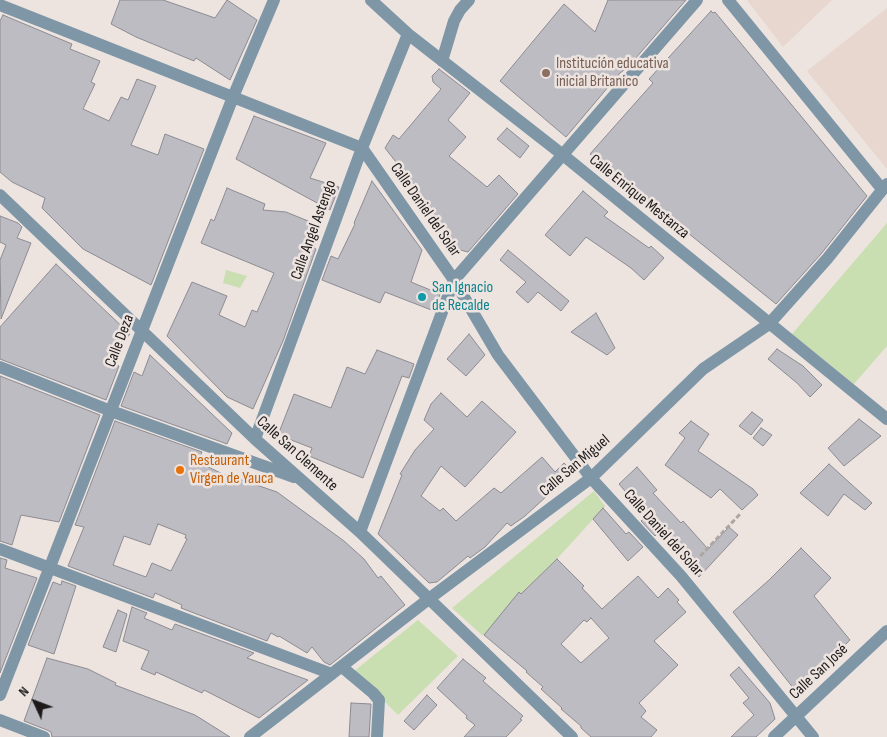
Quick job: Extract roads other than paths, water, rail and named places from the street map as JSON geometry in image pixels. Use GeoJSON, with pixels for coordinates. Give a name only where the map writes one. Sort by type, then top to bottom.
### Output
{"type":"FeatureCollection","features":[{"type":"Feature","properties":{"kind":"street","name":"Calle Deza"},"geometry":{"type":"LineString","coordinates":[[0,696],[233,97],[274,0]]}},
{"type":"Feature","properties":{"kind":"street","name":"Calle Enrique Mestanza"},"geometry":{"type":"LineString","coordinates":[[371,0],[408,34],[563,155],[887,420]]}},
{"type":"Feature","properties":{"kind":"street"},"geometry":{"type":"LineString","coordinates":[[442,61],[454,21],[460,10],[470,0]]}},
{"type":"Feature","properties":{"kind":"street"},"geometry":{"type":"LineString","coordinates":[[360,532],[454,280],[697,0]]}},
{"type":"Feature","properties":{"kind":"street"},"geometry":{"type":"LineString","coordinates":[[728,0],[885,187]]}},
{"type":"Feature","properties":{"kind":"street"},"geometry":{"type":"LineString","coordinates":[[0,5],[362,148]]}},
{"type":"Feature","properties":{"kind":"street","name":"Calle Angel Astengo"},"geometry":{"type":"LineString","coordinates":[[255,439],[362,148],[408,34]]}},
{"type":"Feature","properties":{"kind":"street","name":"Calle Daniel del Solar"},"geometry":{"type":"LineString","coordinates":[[362,148],[454,280],[498,355],[591,478],[681,576],[813,737]]}},
{"type":"Feature","properties":{"kind":"street","name":"Calle San Miguel"},"geometry":{"type":"LineString","coordinates":[[250,737],[430,598],[591,478],[703,369],[769,324],[827,259],[885,187]]}},
{"type":"Feature","properties":{"kind":"street","name":"Calle San Clemente"},"geometry":{"type":"LineString","coordinates":[[0,195],[255,439],[360,532],[430,598],[572,737]]}},
{"type":"Feature","properties":{"kind":"street"},"geometry":{"type":"LineString","coordinates":[[0,367],[111,411],[301,479]]}},
{"type":"Feature","properties":{"kind":"street"},"geometry":{"type":"LineString","coordinates":[[0,549],[49,569],[337,671],[373,693],[378,700],[377,737]]}},
{"type":"Feature","properties":{"kind":"street","name":"Calle San José"},"geometry":{"type":"LineString","coordinates":[[774,737],[887,631]]}},
{"type":"Feature","properties":{"kind":"street"},"geometry":{"type":"LineString","coordinates":[[0,720],[44,737]]}},
{"type":"Feature","properties":{"kind":"place","name":"Institución educativa inicial Britanico"},"geometry":{"type":"Point","coordinates":[546,73]}},
{"type":"Feature","properties":{"kind":"place","name":"San Ignacio de Recalde"},"geometry":{"type":"Point","coordinates":[422,297]}},
{"type":"Feature","properties":{"kind":"place","name":"Restaurant Virgen de Yauca"},"geometry":{"type":"Point","coordinates":[180,470]}}]}
